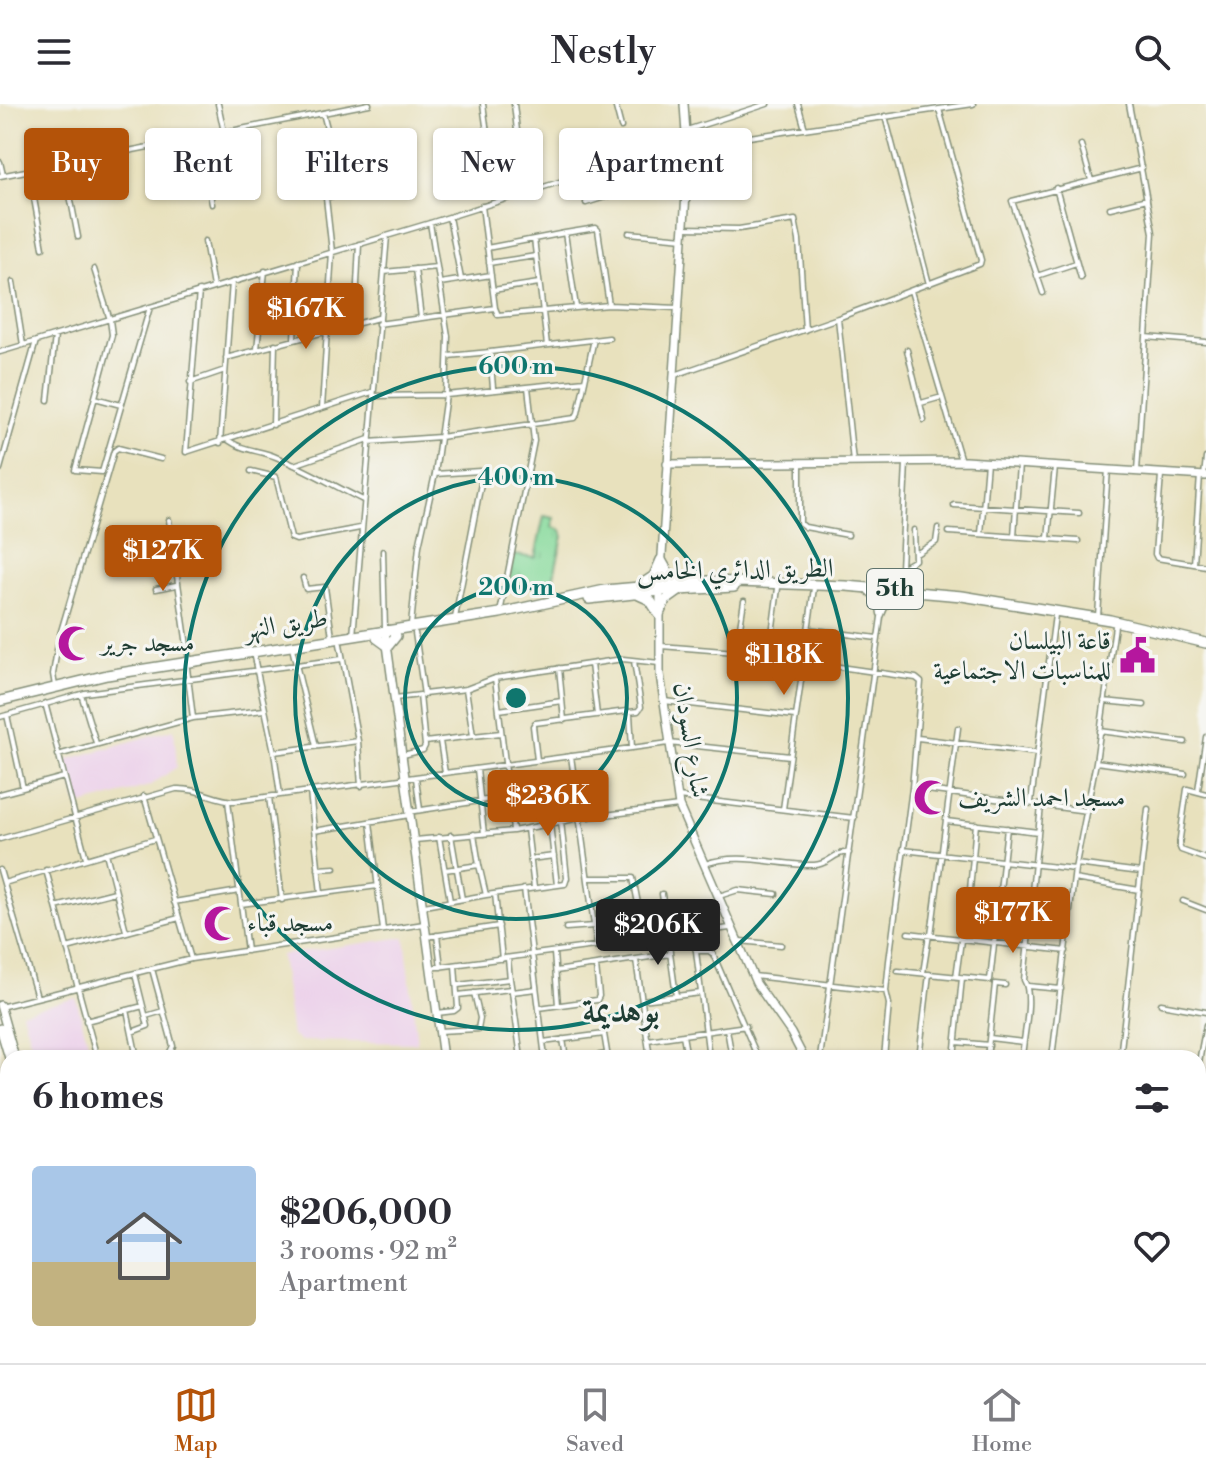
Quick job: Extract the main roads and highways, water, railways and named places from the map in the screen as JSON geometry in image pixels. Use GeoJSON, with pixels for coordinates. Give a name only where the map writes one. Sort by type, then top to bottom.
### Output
{"type":"FeatureCollection","features":[{"type":"Feature","properties":{"kind":"main road","name":"شارع السودان"},"geometry":{"type":"LineString","coordinates":[[684,104],[688,146],[687,188],[661,560],[659,663],[679,806],[752,976],[800,1050]]}},
{"type":"Feature","properties":{"kind":"main road"},"geometry":{"type":"LineString","coordinates":[[667,464],[961,461],[1203,476]]}},
{"type":"Feature","properties":{"kind":"main road"},"geometry":{"type":"LineString","coordinates":[[659,614],[665,601],[684,586],[669,574],[661,560]]}},
{"type":"Feature","properties":{"kind":"main road"},"geometry":{"type":"LineString","coordinates":[[659,614],[650,600],[634,590],[654,576],[661,560]]}},
{"type":"Feature","properties":{"kind":"main road","name":"الطريق الدائري الخامس"},"geometry":{"type":"LineString","coordinates":[[581,596],[719,581],[962,596],[1098,618],[1206,645]]}},
{"type":"Feature","properties":{"kind":"main road","name":"الطريق الدائري الخامس"},"geometry":{"type":"LineString","coordinates":[[684,586],[899,592]]}},
{"type":"Feature","properties":{"kind":"main road","name":"الطريق الدائري الخامس"},"geometry":{"type":"LineString","coordinates":[[502,615],[634,590]]}},
{"type":"Feature","properties":{"kind":"main road","name":"طريق النهر"},"geometry":{"type":"LineString","coordinates":[[413,630],[502,615],[581,596]]}},
{"type":"Feature","properties":{"kind":"main road","name":"الطريق الدائري الخامس"},"geometry":{"type":"LineString","coordinates":[[1042,611],[1206,645]]}},
{"type":"Feature","properties":{"kind":"main road","name":"طريق النهر"},"geometry":{"type":"LineString","coordinates":[[2,708],[55,686],[292,648],[386,638],[454,620],[502,615]]}},
{"type":"Feature","properties":{"kind":"main road","name":"طريق النهر"},"geometry":{"type":"LineString","coordinates":[[336,642],[353,636],[386,638]]}},
{"type":"Feature","properties":{"kind":"main road"},"geometry":{"type":"LineString","coordinates":[[386,638],[442,1050]]}},
{"type":"Feature","properties":{"kind":"main road","name":"طريق النهر"},"geometry":{"type":"LineString","coordinates":[[2,708],[93,684],[292,648]]}},
{"type":"Feature","properties":{"kind":"main road"},"geometry":{"type":"LineString","coordinates":[[0,1006],[13,1050]]}},
{"type":"Feature","properties":{"kind":"main road"},"geometry":{"type":"LineString","coordinates":[[0,1028],[7,1050]]}},
{"type":"Feature","properties":{"kind":"place","name":"مسجد جرير"},"geometry":{"type":"Point","coordinates":[75,643]}},
{"type":"Feature","properties":{"kind":"place","name":"قاعة البيلسان للمناسبات الاجتماعية"},"geometry":{"type":"Point","coordinates":[1137,656]}},
{"type":"Feature","properties":{"kind":"place","name":"مسجد احمد الشريف"},"geometry":{"type":"Point","coordinates":[932,798]}},
{"type":"Feature","properties":{"kind":"place","name":"مسجد قباء"},"geometry":{"type":"Point","coordinates":[221,923]}},
{"type":"Feature","properties":{"kind":"district","name":"بوهديمة"},"geometry":{"type":"Point","coordinates":[621,1011]}}]}
